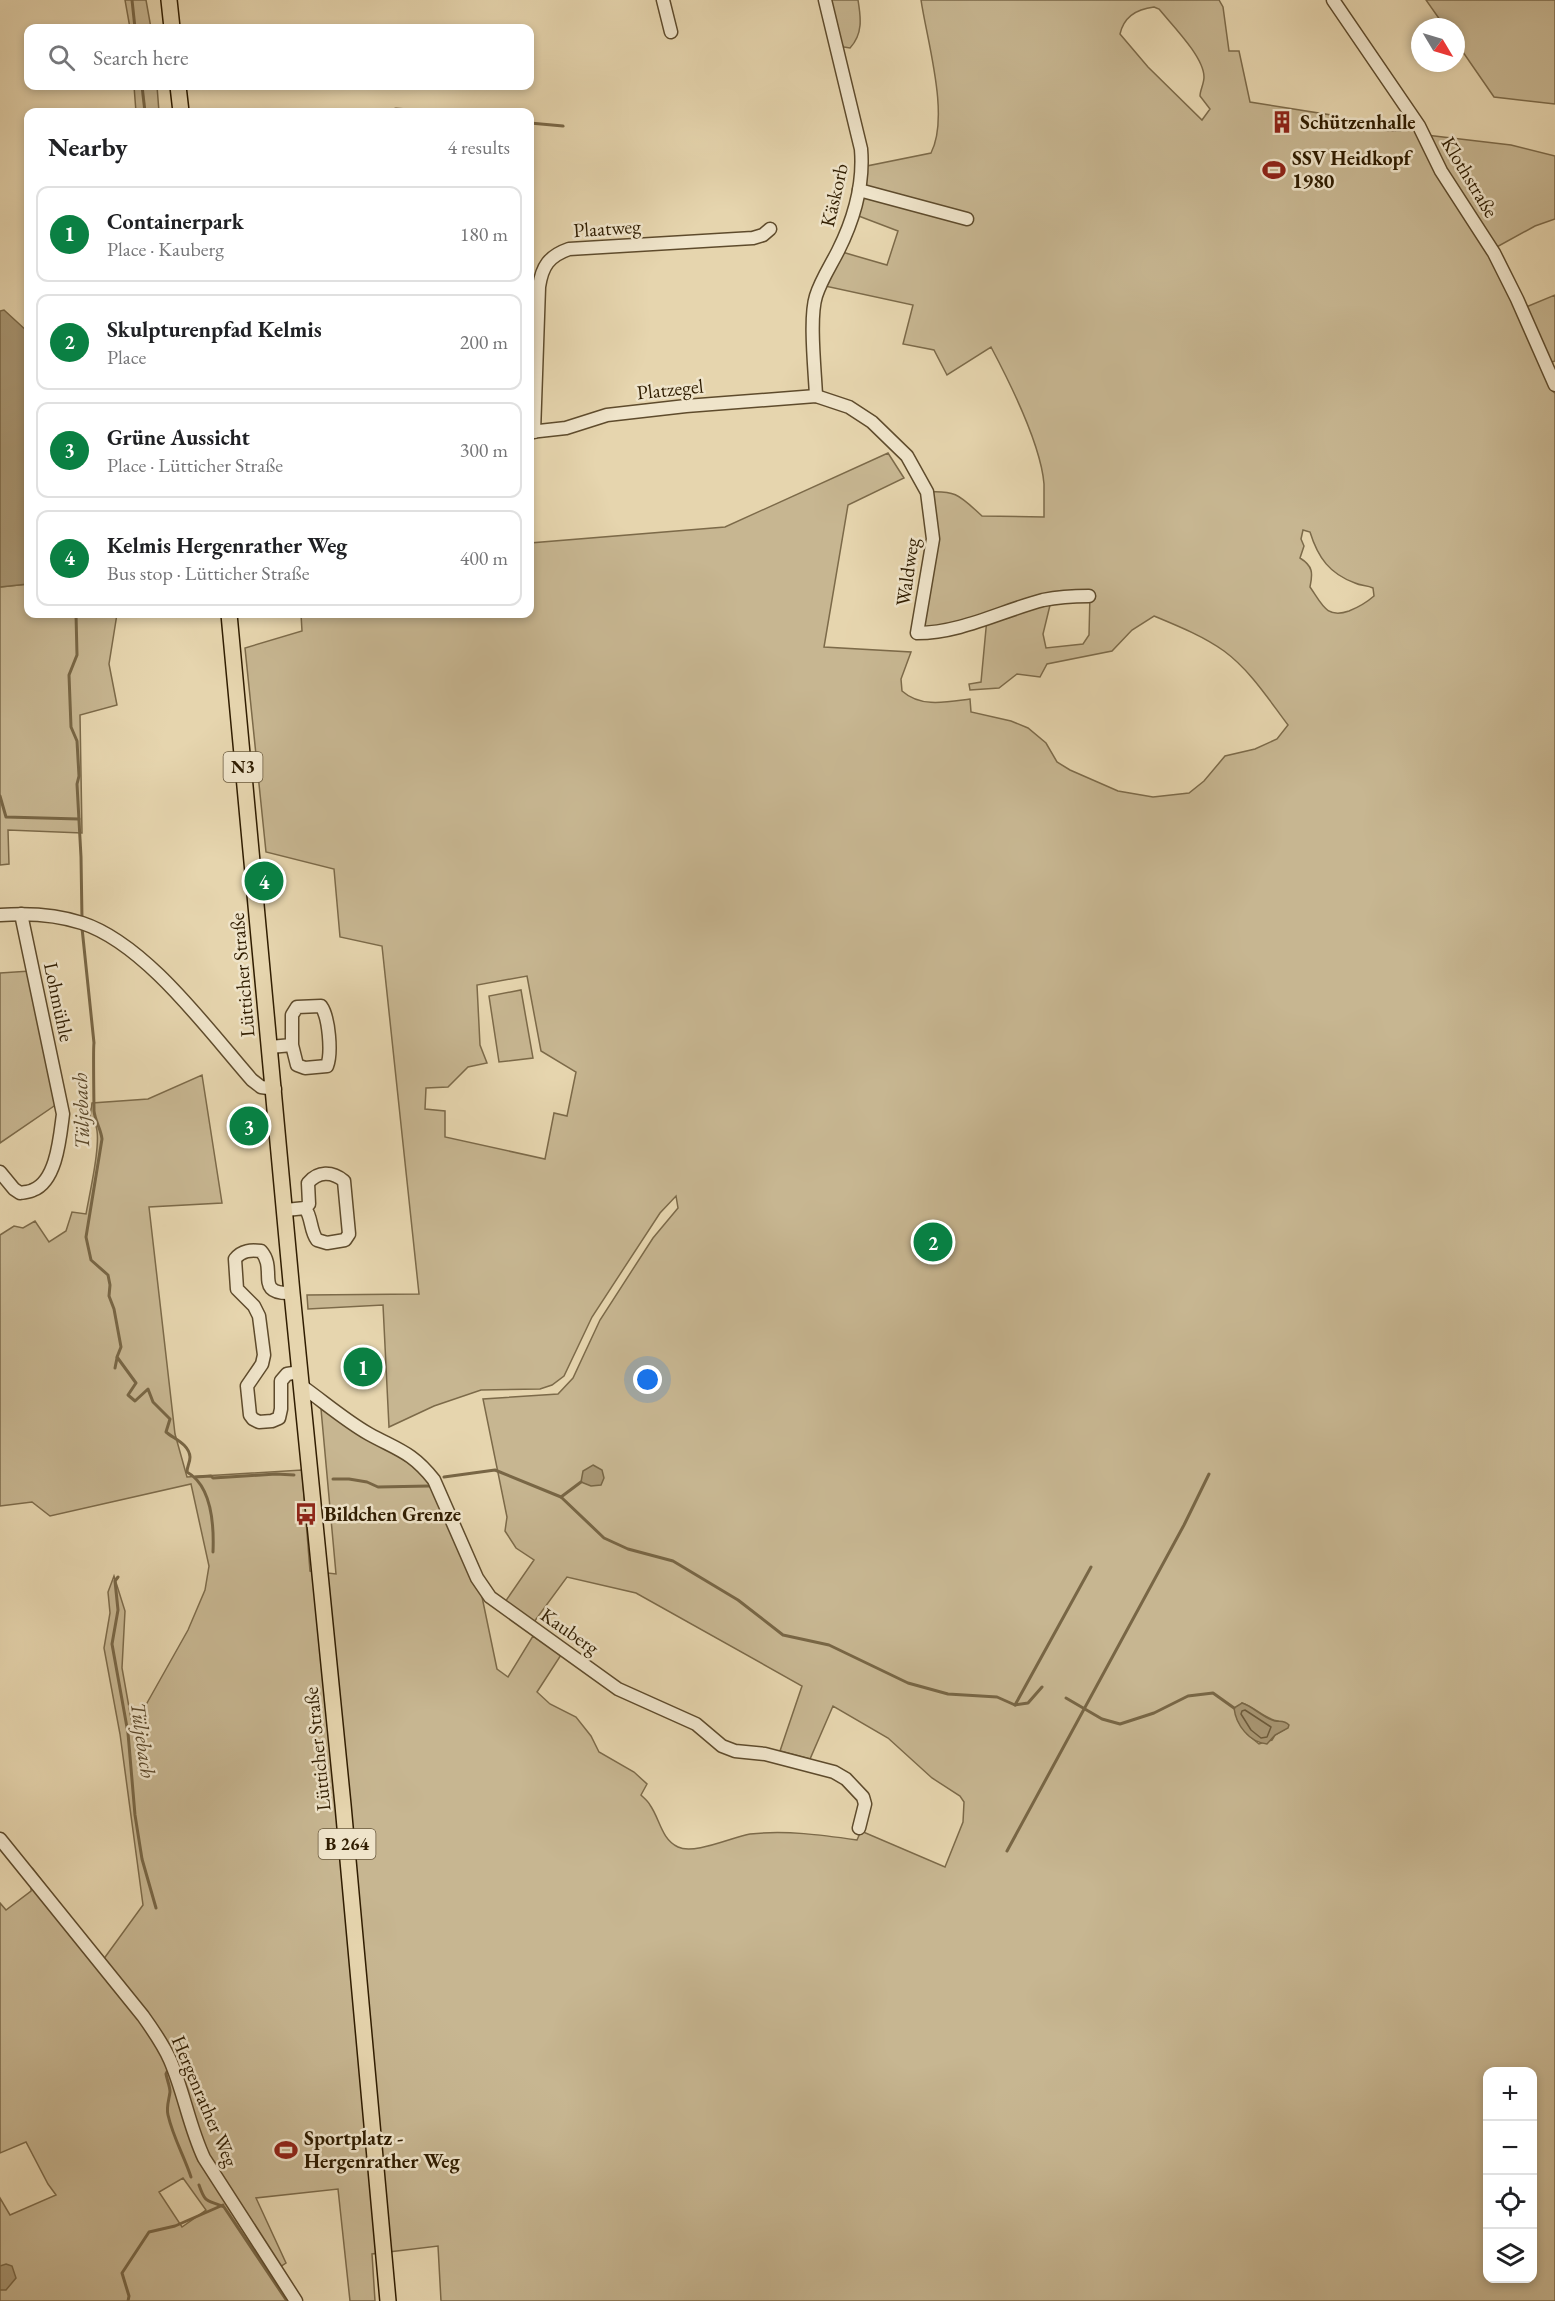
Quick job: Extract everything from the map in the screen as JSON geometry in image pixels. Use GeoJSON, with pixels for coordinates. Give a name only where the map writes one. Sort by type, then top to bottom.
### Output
{"type":"FeatureCollection","features":[{"type":"Feature","properties":{"kind":"main road"},"geometry":{"type":"LineString","coordinates":[[169,0],[172,24]]}},
{"type":"Feature","properties":{"kind":"main road"},"geometry":{"type":"LineString","coordinates":[[178,90],[181,108]]}},
{"type":"Feature","properties":{"kind":"main road","name":"Lütticher Straße"},"geometry":{"type":"LineString","coordinates":[[229,618],[388,2301]]}},
{"type":"Feature","properties":{"kind":"street"},"geometry":{"type":"LineString","coordinates":[[663,0],[671,33]]}},
{"type":"Feature","properties":{"kind":"street","name":"Käskorb"},"geometry":{"type":"LineString","coordinates":[[816,396],[813,310],[816,295],[845,237],[863,170],[861,149],[825,0]]}},
{"type":"Feature","properties":{"kind":"street","name":"Klothstraße"},"geometry":{"type":"LineString","coordinates":[[1333,0],[1419,126],[1441,171],[1494,253],[1555,385]]}},
{"type":"Feature","properties":{"kind":"street"},"geometry":{"type":"LineString","coordinates":[[859,190],[967,219]]}},
{"type":"Feature","properties":{"kind":"street","name":"Plaatweg"},"geometry":{"type":"LineString","coordinates":[[534,391],[539,287],[542,270],[548,260],[569,249],[753,238],[770,229]]}},
{"type":"Feature","properties":{"kind":"street","name":"Platzegel"},"geometry":{"type":"LineString","coordinates":[[534,432],[566,428],[607,415],[816,396]]}},
{"type":"Feature","properties":{"kind":"street","name":"Waldweg"},"geometry":{"type":"LineString","coordinates":[[816,396],[849,407],[872,422],[907,456],[927,492],[933,539],[917,633],[954,629],[1043,600],[1089,596]]}},
{"type":"Feature","properties":{"kind":"street","name":"Lohmühle"},"geometry":{"type":"LineString","coordinates":[[0,1172],[20,1193],[34,1190],[42,1183],[49,1176],[59,1143],[63,1114],[21,914]]}},
{"type":"Feature","properties":{"kind":"street"},"geometry":{"type":"LineString","coordinates":[[0,915],[53,916],[82,923],[109,935],[140,958],[169,986],[252,1080],[261,1087],[275,1089]]}},
{"type":"Feature","properties":{"kind":"street"},"geometry":{"type":"LineString","coordinates":[[321,1006],[326,1012],[330,1058],[327,1066],[305,1068],[297,1065],[292,1045],[292,1015],[297,1007],[321,1006]]}},
{"type":"Feature","properties":{"kind":"street","name":"Lütticher Straße"},"geometry":{"type":"LineString","coordinates":[[270,1047],[292,1045]]}},
{"type":"Feature","properties":{"kind":"street"},"geometry":{"type":"LineString","coordinates":[[286,1210],[305,1208],[309,1204],[308,1183],[314,1176],[328,1173],[338,1176],[344,1181],[349,1234],[345,1240],[327,1243],[317,1240],[312,1233],[308,1211],[305,1208]]}},
{"type":"Feature","properties":{"kind":"street"},"geometry":{"type":"LineString","coordinates":[[292,1293],[278,1294],[273,1291],[270,1286],[266,1257],[261,1251],[250,1250],[239,1253],[235,1259],[237,1289],[254,1306],[259,1316],[264,1355],[247,1386],[250,1415],[259,1422],[279,1418],[281,1381],[287,1374],[302,1380]]}},
{"type":"Feature","properties":{"kind":"street","name":"Kauberg"},"geometry":{"type":"LineString","coordinates":[[302,1380],[367,1433],[397,1447],[424,1467],[434,1480],[477,1578],[490,1597],[618,1689],[690,1721],[722,1746],[765,1754],[834,1772],[846,1779],[855,1786],[865,1804],[859,1828]]}},
{"type":"Feature","properties":{"kind":"street","name":"Hergenrather Weg"},"geometry":{"type":"LineString","coordinates":[[0,1839],[143,2016],[161,2043],[171,2061],[204,2158],[296,2301]]}},
{"type":"Feature","properties":{"kind":"shaded area"},"geometry":{"type":"Polygon","coordinates":[[[125,0],[146,0],[150,24],[129,24],[125,0]]]}},
{"type":"Feature","properties":{"kind":"shaded area"},"geometry":{"type":"Polygon","coordinates":[[[830,0],[858,0],[859,31],[850,48],[844,47],[839,42],[830,0]]]}},
{"type":"Feature","properties":{"kind":"shaded area"},"geometry":{"type":"Polygon","coordinates":[[[921,0],[1219,0],[1223,7],[1229,51],[1239,51],[1250,102],[1331,115],[1330,130],[1348,127],[1401,131],[1407,125],[1405,113],[1482,240],[1519,310],[1555,295],[1555,361],[1543,365],[1555,394],[1555,2301],[441,2301],[438,2246],[372,2254],[375,2301],[350,2301],[338,2189],[256,2198],[286,2263],[271,2273],[288,2301],[0,2301],[0,2198],[10,2215],[56,2195],[26,2142],[0,2153],[0,1903],[6,1910],[31,1891],[33,1869],[103,1960],[143,1905],[120,1734],[104,1648],[110,1613],[108,1592],[114,1576],[125,1611],[122,1668],[132,1724],[138,1725],[147,1703],[188,1630],[205,1590],[209,1566],[191,1484],[50,1516],[32,1502],[0,1506],[0,1235],[14,1226],[23,1228],[35,1221],[49,1242],[66,1231],[72,1212],[86,1214],[95,1167],[97,1141],[95,1124],[89,1123],[92,1103],[148,1099],[202,1075],[222,1203],[149,1207],[175,1434],[187,1477],[302,1470],[310,1571],[336,1574],[321,1409],[366,1437],[411,1460],[431,1483],[481,1592],[497,1669],[508,1677],[533,1636],[561,1655],[537,1692],[550,1704],[576,1717],[591,1736],[599,1752],[634,1772],[647,1784],[641,1795],[653,1810],[664,1834],[672,1843],[685,1849],[693,1849],[750,1834],[777,1833],[857,1840],[861,1831],[945,1867],[963,1822],[964,1802],[960,1796],[932,1778],[888,1738],[833,1706],[810,1759],[780,1751],[802,1686],[636,1593],[567,1577],[534,1622],[505,1602],[534,1560],[516,1548],[505,1531],[507,1517],[483,1399],[558,1394],[573,1378],[600,1320],[653,1238],[678,1208],[676,1196],[660,1213],[592,1317],[564,1376],[552,1385],[540,1389],[481,1390],[434,1406],[389,1427],[383,1305],[308,1309],[307,1295],[419,1294],[382,946],[340,937],[334,869],[266,852],[245,648],[302,631],[301,618],[534,618],[534,543],[725,527],[888,453],[904,478],[848,505],[824,647],[911,652],[901,679],[902,691],[909,696],[926,702],[970,699],[971,712],[1011,721],[1028,728],[1046,743],[1057,762],[1118,791],[1153,797],[1189,793],[1204,781],[1225,756],[1255,749],[1277,739],[1288,725],[1242,667],[1208,641],[1154,616],[1132,630],[1112,651],[1047,664],[1040,677],[1017,674],[999,688],[970,690],[969,684],[981,682],[987,618],[917,633],[933,539],[927,492],[952,493],[982,516],[1044,517],[1044,484],[1037,451],[1015,395],[991,347],[947,375],[934,350],[903,344],[913,305],[825,286],[842,252],[887,265],[898,231],[856,215],[867,166],[931,153],[938,119],[935,78],[921,0]],[[1148,8],[1132,15],[1125,22],[1120,34],[1148,67],[1202,120],[1210,109],[1200,96],[1204,77],[1203,69],[1193,51],[1159,9],[1148,8]],[[1303,530],[1301,539],[1304,546],[1300,558],[1310,567],[1312,574],[1310,587],[1325,608],[1341,613],[1362,605],[1374,596],[1373,588],[1357,584],[1332,570],[1321,557],[1310,532],[1303,530]],[[1090,594],[1052,597],[1043,634],[1046,648],[1083,644],[1089,635],[1090,594]],[[527,976],[477,985],[480,1045],[487,1063],[468,1067],[448,1087],[426,1088],[425,1109],[445,1111],[445,1137],[545,1159],[554,1113],[567,1116],[576,1072],[541,1051],[527,976]],[[1242,1703],[1237,1719],[1247,1734],[1259,1744],[1272,1740],[1275,1735],[1285,1729],[1278,1721],[1242,1703]],[[183,2178],[159,2192],[182,2227],[206,2210],[183,2178]]]}},
{"type":"Feature","properties":{"kind":"shaded area"},"geometry":{"type":"Polygon","coordinates":[[[1426,0],[1555,0],[1555,104],[1494,97],[1465,55],[1465,18],[1439,18],[1426,0]]]}},
{"type":"Feature","properties":{"kind":"shaded area"},"geometry":{"type":"Polygon","coordinates":[[[134,90],[157,90],[159,108],[136,108],[134,90]]]}},
{"type":"Feature","properties":{"kind":"shaded area"},"geometry":{"type":"Polygon","coordinates":[[[1426,135],[1511,145],[1555,156],[1555,219],[1535,226],[1495,248],[1426,135]]]}},
{"type":"Feature","properties":{"kind":"shaded area"},"geometry":{"type":"Polygon","coordinates":[[[24,584],[24,618],[116,618],[109,664],[117,705],[80,715],[82,833],[8,830],[9,864],[0,865],[0,587],[24,584]]]}},
{"type":"Feature","properties":{"kind":"shaded area"},"geometry":{"type":"Polygon","coordinates":[[[30,971],[57,1104],[0,1143],[0,973],[30,971]]]}},
{"type":"Feature","properties":{"kind":"shaded area"},"geometry":{"type":"Polygon","coordinates":[[[521,990],[533,1058],[499,1062],[489,996],[521,990]]]}},
{"type":"Feature","properties":{"kind":"water"},"geometry":{"type":"Polygon","coordinates":[[[4,310],[24,328],[24,584],[0,587],[0,311],[4,310]]]}},
{"type":"Feature","properties":{"kind":"water"},"geometry":{"type":"Polygon","coordinates":[[[593,1465],[602,1470],[604,1478],[601,1485],[591,1486],[581,1482],[583,1471],[593,1465]]]}},
{"type":"Feature","properties":{"kind":"water"},"geometry":{"type":"Polygon","coordinates":[[[1242,1703],[1271,1720],[1286,1722],[1289,1725],[1288,1728],[1275,1735],[1267,1744],[1260,1743],[1244,1732],[1237,1721],[1234,1708],[1242,1703]]]}},
{"type":"Feature","properties":{"kind":"water"},"geometry":{"type":"Polygon","coordinates":[[[6,2264],[12,2266],[16,2278],[6,2290],[0,2290],[0,2266],[6,2264]]]}},
{"type":"Feature","properties":{"kind":"waterway"},"geometry":{"type":"LineString","coordinates":[[132,0],[135,24]]}},
{"type":"Feature","properties":{"kind":"waterway"},"geometry":{"type":"LineString","coordinates":[[142,90],[145,108]]}},
{"type":"Feature","properties":{"kind":"waterway"},"geometry":{"type":"LineString","coordinates":[[534,123],[563,126]]}},
{"type":"Feature","properties":{"kind":"waterway","name":"Tüljebach"},"geometry":{"type":"LineString","coordinates":[[76,618],[77,655],[69,675],[71,727],[77,741],[79,776],[77,784],[82,919]]}},
{"type":"Feature","properties":{"kind":"waterway"},"geometry":{"type":"LineString","coordinates":[[0,796],[6,817],[79,819]]}},
{"type":"Feature","properties":{"kind":"waterway","name":"Tüljebach"},"geometry":{"type":"LineString","coordinates":[[82,928],[94,1043],[94,1111],[102,1139],[86,1237],[91,1260],[108,1275],[109,1296],[114,1309],[121,1347],[117,1357],[136,1383],[128,1395],[135,1401],[148,1389],[153,1402],[170,1419],[166,1432],[181,1442],[189,1452],[187,1472],[202,1487],[210,1508],[213,1552]]}},
{"type":"Feature","properties":{"kind":"waterway","name":"Tüljebach"},"geometry":{"type":"LineString","coordinates":[[115,1368],[117,1358]]}},
{"type":"Feature","properties":{"kind":"waterway"},"geometry":{"type":"LineString","coordinates":[[444,1477],[495,1470],[561,1497],[604,1538],[628,1549],[673,1561],[738,1600],[783,1635],[829,1645],[908,1683],[948,1694],[997,1697],[1015,1705],[1028,1703],[1042,1687]]}},
{"type":"Feature","properties":{"kind":"waterway"},"geometry":{"type":"LineString","coordinates":[[1007,1851],[1184,1525],[1209,1474]]}},
{"type":"Feature","properties":{"kind":"waterway"},"geometry":{"type":"LineString","coordinates":[[195,1477],[294,1475]]}},
{"type":"Feature","properties":{"kind":"waterway"},"geometry":{"type":"LineString","coordinates":[[333,1479],[367,1482],[378,1487],[429,1486]]}},
{"type":"Feature","properties":{"kind":"waterway"},"geometry":{"type":"LineString","coordinates":[[561,1497],[581,1482]]}},
{"type":"Feature","properties":{"kind":"waterway"},"geometry":{"type":"LineString","coordinates":[[1015,1705],[1091,1567]]}},
{"type":"Feature","properties":{"kind":"waterway","name":"Tüljebach"},"geometry":{"type":"LineString","coordinates":[[118,1577],[115,1581],[118,1610],[112,1644],[128,1733],[135,1815],[142,1859],[156,1908]]}},
{"type":"Feature","properties":{"kind":"waterway"},"geometry":{"type":"LineString","coordinates":[[1066,1698],[1102,1719],[1120,1724],[1154,1713],[1188,1696],[1213,1693],[1234,1708]]}},
{"type":"Feature","properties":{"kind":"waterway"},"geometry":{"type":"LineString","coordinates":[[168,2070],[166,2074],[170,2088],[168,2115],[191,2177]]}},
{"type":"Feature","properties":{"kind":"waterway"},"geometry":{"type":"LineString","coordinates":[[199,2185],[206,2199],[224,2207],[287,2301]]}},
{"type":"Feature","properties":{"kind":"waterway"},"geometry":{"type":"LineString","coordinates":[[128,2301],[129,2296],[122,2273],[149,2232],[175,2226],[223,2205]]}},
{"type":"Feature","properties":{"kind":"place","name":"Schützenhalle"},"geometry":{"type":"Point","coordinates":[1282,122]}},
{"type":"Feature","properties":{"kind":"place","name":"SSV Heidkopf 1980"},"geometry":{"type":"Point","coordinates":[1274,170]}},
{"type":"Feature","properties":{"kind":"place","name":"Kelmis Hergenrather Weg"},"geometry":{"type":"Point","coordinates":[264,881]}},
{"type":"Feature","properties":{"kind":"place","name":"Grüne Aussicht"},"geometry":{"type":"Point","coordinates":[249,1126]}},
{"type":"Feature","properties":{"kind":"place","name":"Skulpturenpfad Kelmis"},"geometry":{"type":"Point","coordinates":[933,1242]}},
{"type":"Feature","properties":{"kind":"place","name":"Containerpark"},"geometry":{"type":"Point","coordinates":[363,1367]}},
{"type":"Feature","properties":{"kind":"place","name":"Bildchen Grenze"},"geometry":{"type":"Point","coordinates":[306,1514]}},
{"type":"Feature","properties":{"kind":"place","name":"Sportplatz - Hergenrather Weg"},"geometry":{"type":"Point","coordinates":[286,2150]}}]}
